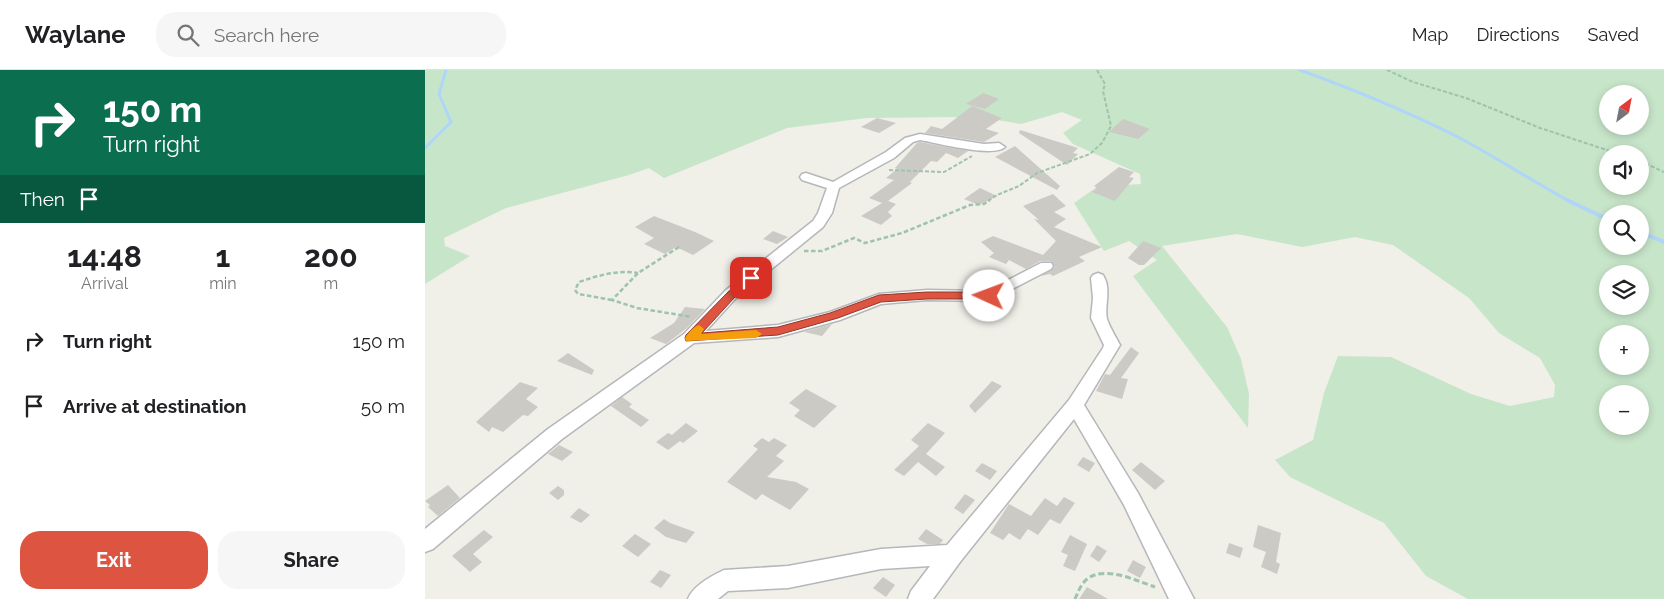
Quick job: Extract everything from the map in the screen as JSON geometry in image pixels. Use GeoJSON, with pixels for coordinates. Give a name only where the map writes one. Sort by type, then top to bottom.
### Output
{"type":"FeatureCollection","features":[{"type":"Feature","properties":{"kind":"street"},"geometry":{"type":"LineString","coordinates":[[425,542],[555,434],[690,338],[731,294],[818,224],[825,213],[833,186],[890,155],[909,140],[920,138],[984,148],[999,147]]}},
{"type":"Feature","properties":{"kind":"street"},"geometry":{"type":"LineString","coordinates":[[806,177],[833,186]]}},
{"type":"Feature","properties":{"kind":"street"},"geometry":{"type":"LineString","coordinates":[[690,338],[778,331],[834,316],[879,298],[927,295],[989,296],[1046,266]]}},
{"type":"Feature","properties":{"kind":"street"},"geometry":{"type":"LineString","coordinates":[[919,599],[952,555],[1075,405],[1112,347],[1099,318],[1101,298],[1098,278]]}},
{"type":"Feature","properties":{"kind":"street"},"geometry":{"type":"LineString","coordinates":[[1075,405],[1131,499],[1181,596]]}},
{"type":"Feature","properties":{"kind":"street"},"geometry":{"type":"LineString","coordinates":[[699,599],[724,582],[788,577],[881,559],[952,555]]}},
{"type":"Feature","properties":{"kind":"path"},"geometry":{"type":"LineString","coordinates":[[785,250],[822,251],[853,238],[865,243],[902,233],[970,205],[984,204],[997,195],[1019,186],[1037,173],[1090,154],[1102,143],[1111,126],[1103,91],[1105,84],[1097,70]]}},
{"type":"Feature","properties":{"kind":"path"},"geometry":{"type":"LineString","coordinates":[[1387,70],[1413,82],[1466,98],[1540,128],[1599,147]]}},
{"type":"Feature","properties":{"kind":"path"},"geometry":{"type":"LineString","coordinates":[[858,173],[891,169],[944,172],[984,148]]}},
{"type":"Feature","properties":{"kind":"path"},"geometry":{"type":"LineString","coordinates":[[1649,165],[1664,172]]}},
{"type":"Feature","properties":{"kind":"path"},"geometry":{"type":"LineString","coordinates":[[612,300],[638,274],[679,247]]}},
{"type":"Feature","properties":{"kind":"path"},"geometry":{"type":"LineString","coordinates":[[638,274],[622,271],[588,278],[579,282],[575,290],[578,294],[612,300],[615,304],[664,314],[686,317],[709,317]]}},
{"type":"Feature","properties":{"kind":"path"},"geometry":{"type":"LineString","coordinates":[[1075,599],[1087,579],[1097,574],[1110,574],[1181,596]]}},
{"type":"Feature","properties":{"kind":"green space"},"geometry":{"type":"Polygon","coordinates":[[[425,70],[1664,70],[1664,599],[1468,599],[1426,576],[1384,523],[1290,477],[1275,460],[1313,440],[1324,393],[1338,356],[1391,357],[1471,394],[1510,406],[1554,397],[1555,385],[1540,358],[1499,333],[1469,298],[1393,245],[1355,237],[1302,247],[1237,234],[1162,246],[1227,327],[1241,359],[1249,394],[1248,428],[1133,276],[1157,260],[1129,241],[1104,251],[1074,203],[1097,187],[1141,184],[1140,174],[1073,144],[1063,133],[1082,120],[1062,112],[1021,124],[992,119],[961,117],[867,118],[787,128],[664,178],[649,168],[506,208],[444,238],[445,246],[470,256],[425,284],[425,70]]]}},
{"type":"Feature","properties":{"kind":"building"},"geometry":{"type":"Polygon","coordinates":[[[983,93],[999,99],[985,109],[966,104],[983,93]]]}},
{"type":"Feature","properties":{"kind":"building"},"geometry":{"type":"Polygon","coordinates":[[[972,106],[1002,118],[986,129],[999,133],[984,142],[925,133],[931,126],[942,129],[972,106]]]}},
{"type":"Feature","properties":{"kind":"building"},"geometry":{"type":"Polygon","coordinates":[[[877,118],[896,123],[879,133],[861,127],[877,118]]]}},
{"type":"Feature","properties":{"kind":"building"},"geometry":{"type":"Polygon","coordinates":[[[1123,119],[1150,129],[1138,139],[1109,132],[1123,119]]]}},
{"type":"Feature","properties":{"kind":"building"},"geometry":{"type":"Polygon","coordinates":[[[1020,130],[1078,148],[1073,153],[1078,154],[1067,165],[1019,133],[1020,130]]]}},
{"type":"Feature","properties":{"kind":"building"},"geometry":{"type":"Polygon","coordinates":[[[920,142],[968,151],[958,158],[946,153],[937,162],[931,161],[910,182],[912,183],[888,201],[896,204],[888,212],[892,216],[881,225],[861,216],[882,203],[869,198],[894,180],[886,178],[897,169],[895,168],[920,142]]]}},
{"type":"Feature","properties":{"kind":"building"},"geometry":{"type":"Polygon","coordinates":[[[1015,146],[1060,186],[1057,190],[995,157],[1015,146]]]}},
{"type":"Feature","properties":{"kind":"building"},"geometry":{"type":"Polygon","coordinates":[[[1119,167],[1134,172],[1129,177],[1134,178],[1115,201],[1092,192],[1097,188],[1094,186],[1119,167]]]}},
{"type":"Feature","properties":{"kind":"building"},"geometry":{"type":"Polygon","coordinates":[[[980,188],[997,196],[979,205],[964,199],[980,188]]]}},
{"type":"Feature","properties":{"kind":"building"},"geometry":{"type":"Polygon","coordinates":[[[1053,194],[1066,206],[1054,212],[1066,219],[1054,227],[1102,247],[1079,257],[1085,261],[1053,276],[1050,274],[1041,276],[1055,267],[1051,261],[1040,261],[1026,269],[1009,260],[1006,264],[989,257],[994,253],[981,242],[993,236],[1043,255],[1056,241],[1034,219],[1039,220],[1023,206],[1053,194]]]}},
{"type":"Feature","properties":{"kind":"building"},"geometry":{"type":"Polygon","coordinates":[[[654,216],[714,241],[693,255],[676,247],[665,254],[644,244],[654,238],[635,227],[654,216]]]}},
{"type":"Feature","properties":{"kind":"building"},"geometry":{"type":"Polygon","coordinates":[[[773,231],[788,237],[777,244],[763,239],[773,231]]]}},
{"type":"Feature","properties":{"kind":"building"},"geometry":{"type":"Polygon","coordinates":[[[1143,241],[1161,248],[1144,265],[1139,265],[1128,258],[1143,241]]]}},
{"type":"Feature","properties":{"kind":"building"},"geometry":{"type":"Polygon","coordinates":[[[685,307],[705,309],[687,328],[666,344],[650,338],[674,323],[685,307]]]}},
{"type":"Feature","properties":{"kind":"building"},"geometry":{"type":"Polygon","coordinates":[[[832,324],[822,336],[804,332],[832,324]]]}},
{"type":"Feature","properties":{"kind":"building"},"geometry":{"type":"Polygon","coordinates":[[[1131,347],[1139,353],[1121,378],[1128,379],[1122,399],[1096,391],[1105,374],[1110,375],[1131,347]]]}},
{"type":"Feature","properties":{"kind":"building"},"geometry":{"type":"Polygon","coordinates":[[[568,353],[594,370],[592,375],[557,361],[568,353]]]}},
{"type":"Feature","properties":{"kind":"building"},"geometry":{"type":"Polygon","coordinates":[[[992,381],[1002,386],[975,413],[969,406],[992,381]]]}},
{"type":"Feature","properties":{"kind":"building"},"geometry":{"type":"Polygon","coordinates":[[[520,382],[538,388],[526,399],[538,407],[528,416],[523,415],[503,432],[492,427],[489,432],[476,422],[520,382]]]}},
{"type":"Feature","properties":{"kind":"building"},"geometry":{"type":"Polygon","coordinates":[[[806,389],[837,406],[814,428],[794,416],[800,410],[789,403],[806,389]]]}},
{"type":"Feature","properties":{"kind":"building"},"geometry":{"type":"Polygon","coordinates":[[[622,397],[632,404],[629,407],[649,420],[641,427],[611,406],[622,397]]]}},
{"type":"Feature","properties":{"kind":"building"},"geometry":{"type":"Polygon","coordinates":[[[686,423],[698,431],[683,443],[680,441],[668,450],[656,442],[668,433],[672,435],[686,423]]]}},
{"type":"Feature","properties":{"kind":"building"},"geometry":{"type":"Polygon","coordinates":[[[928,423],[945,433],[926,454],[945,467],[936,476],[918,462],[904,476],[894,470],[919,446],[911,440],[928,423]]]}},
{"type":"Feature","properties":{"kind":"building"},"geometry":{"type":"Polygon","coordinates":[[[762,438],[769,442],[774,438],[787,445],[776,456],[784,461],[767,477],[796,482],[809,489],[790,510],[762,494],[756,500],[727,482],[758,449],[753,446],[762,438]]]}},
{"type":"Feature","properties":{"kind":"building"},"geometry":{"type":"Polygon","coordinates":[[[559,445],[573,452],[562,461],[548,454],[559,445]]]}},
{"type":"Feature","properties":{"kind":"building"},"geometry":{"type":"Polygon","coordinates":[[[1083,457],[1095,463],[1089,472],[1077,465],[1083,457]]]}},
{"type":"Feature","properties":{"kind":"building"},"geometry":{"type":"Polygon","coordinates":[[[1141,462],[1165,481],[1155,490],[1132,470],[1141,462]]]}},
{"type":"Feature","properties":{"kind":"building"},"geometry":{"type":"Polygon","coordinates":[[[982,463],[997,471],[990,480],[975,471],[982,463]]]}},
{"type":"Feature","properties":{"kind":"building"},"geometry":{"type":"Polygon","coordinates":[[[448,485],[460,498],[438,516],[428,507],[430,505],[425,501],[448,485]]]}},
{"type":"Feature","properties":{"kind":"building"},"geometry":{"type":"Polygon","coordinates":[[[558,486],[564,490],[564,495],[558,500],[549,493],[558,486]]]}},
{"type":"Feature","properties":{"kind":"building"},"geometry":{"type":"Polygon","coordinates":[[[965,494],[975,500],[963,514],[954,508],[965,494]]]}},
{"type":"Feature","properties":{"kind":"building"},"geometry":{"type":"Polygon","coordinates":[[[1064,497],[1075,503],[1060,524],[1050,519],[1038,535],[1028,529],[1020,540],[1009,533],[1003,540],[990,533],[1009,504],[1031,516],[1045,498],[1057,506],[1064,497]]]}},
{"type":"Feature","properties":{"kind":"building"},"geometry":{"type":"Polygon","coordinates":[[[579,508],[590,515],[581,523],[570,517],[579,508]]]}},
{"type":"Feature","properties":{"kind":"building"},"geometry":{"type":"Polygon","coordinates":[[[664,519],[695,532],[686,543],[666,537],[654,528],[664,519]]]}},
{"type":"Feature","properties":{"kind":"building"},"geometry":{"type":"Polygon","coordinates":[[[1258,525],[1281,533],[1276,562],[1280,564],[1277,574],[1261,567],[1266,552],[1253,547],[1258,525]]]}},
{"type":"Feature","properties":{"kind":"building"},"geometry":{"type":"Polygon","coordinates":[[[926,529],[943,540],[940,544],[927,544],[918,539],[926,529]]]}},
{"type":"Feature","properties":{"kind":"building"},"geometry":{"type":"Polygon","coordinates":[[[484,530],[493,537],[473,554],[482,562],[470,572],[452,556],[484,530]]]}},
{"type":"Feature","properties":{"kind":"building"},"geometry":{"type":"Polygon","coordinates":[[[635,534],[651,544],[638,557],[622,546],[635,534]]]}},
{"type":"Feature","properties":{"kind":"building"},"geometry":{"type":"Polygon","coordinates":[[[1070,535],[1087,544],[1075,571],[1063,566],[1068,555],[1061,552],[1070,535]]]}},
{"type":"Feature","properties":{"kind":"building"},"geometry":{"type":"Polygon","coordinates":[[[1229,543],[1243,548],[1240,558],[1226,553],[1229,543]]]}},
{"type":"Feature","properties":{"kind":"building"},"geometry":{"type":"Polygon","coordinates":[[[1097,545],[1107,551],[1099,562],[1090,556],[1097,545]]]}},
{"type":"Feature","properties":{"kind":"building"},"geometry":{"type":"Polygon","coordinates":[[[1133,560],[1146,567],[1140,578],[1127,571],[1133,560]]]}},
{"type":"Feature","properties":{"kind":"building"},"geometry":{"type":"Polygon","coordinates":[[[660,570],[671,575],[661,588],[650,582],[660,570]]]}},
{"type":"Feature","properties":{"kind":"building"},"geometry":{"type":"Polygon","coordinates":[[[883,577],[895,585],[886,597],[873,588],[883,577]]]}},
{"type":"Feature","properties":{"kind":"building"},"geometry":{"type":"Polygon","coordinates":[[[1087,587],[1108,599],[1079,599],[1087,587]]]}},
{"type":"Feature","properties":{"kind":"waterway"},"geometry":{"type":"LineString","coordinates":[[425,148],[451,122],[439,94],[446,70]]}},
{"type":"Feature","properties":{"kind":"waterway"},"geometry":{"type":"LineString","coordinates":[[1300,70],[1378,100],[1454,135],[1568,201]]}},
{"type":"Feature","properties":{"kind":"waterway"},"geometry":{"type":"LineString","coordinates":[[1568,201],[1599,215]]}},
{"type":"Feature","properties":{"kind":"waterway"},"geometry":{"type":"LineString","coordinates":[[1649,236],[1664,242]]}},
{"type":"Feature","properties":{"kind":"slow traffic"},"geometry":{"type":"LineString","coordinates":[[699,329],[690,338],[756,334]]}},
{"type":"Feature","properties":{"kind":"route"},"geometry":{"type":"LineString","coordinates":[[751,278],[731,294],[690,338],[747,335],[778,331],[834,316],[879,298],[927,295],[989,296]]}}]}
